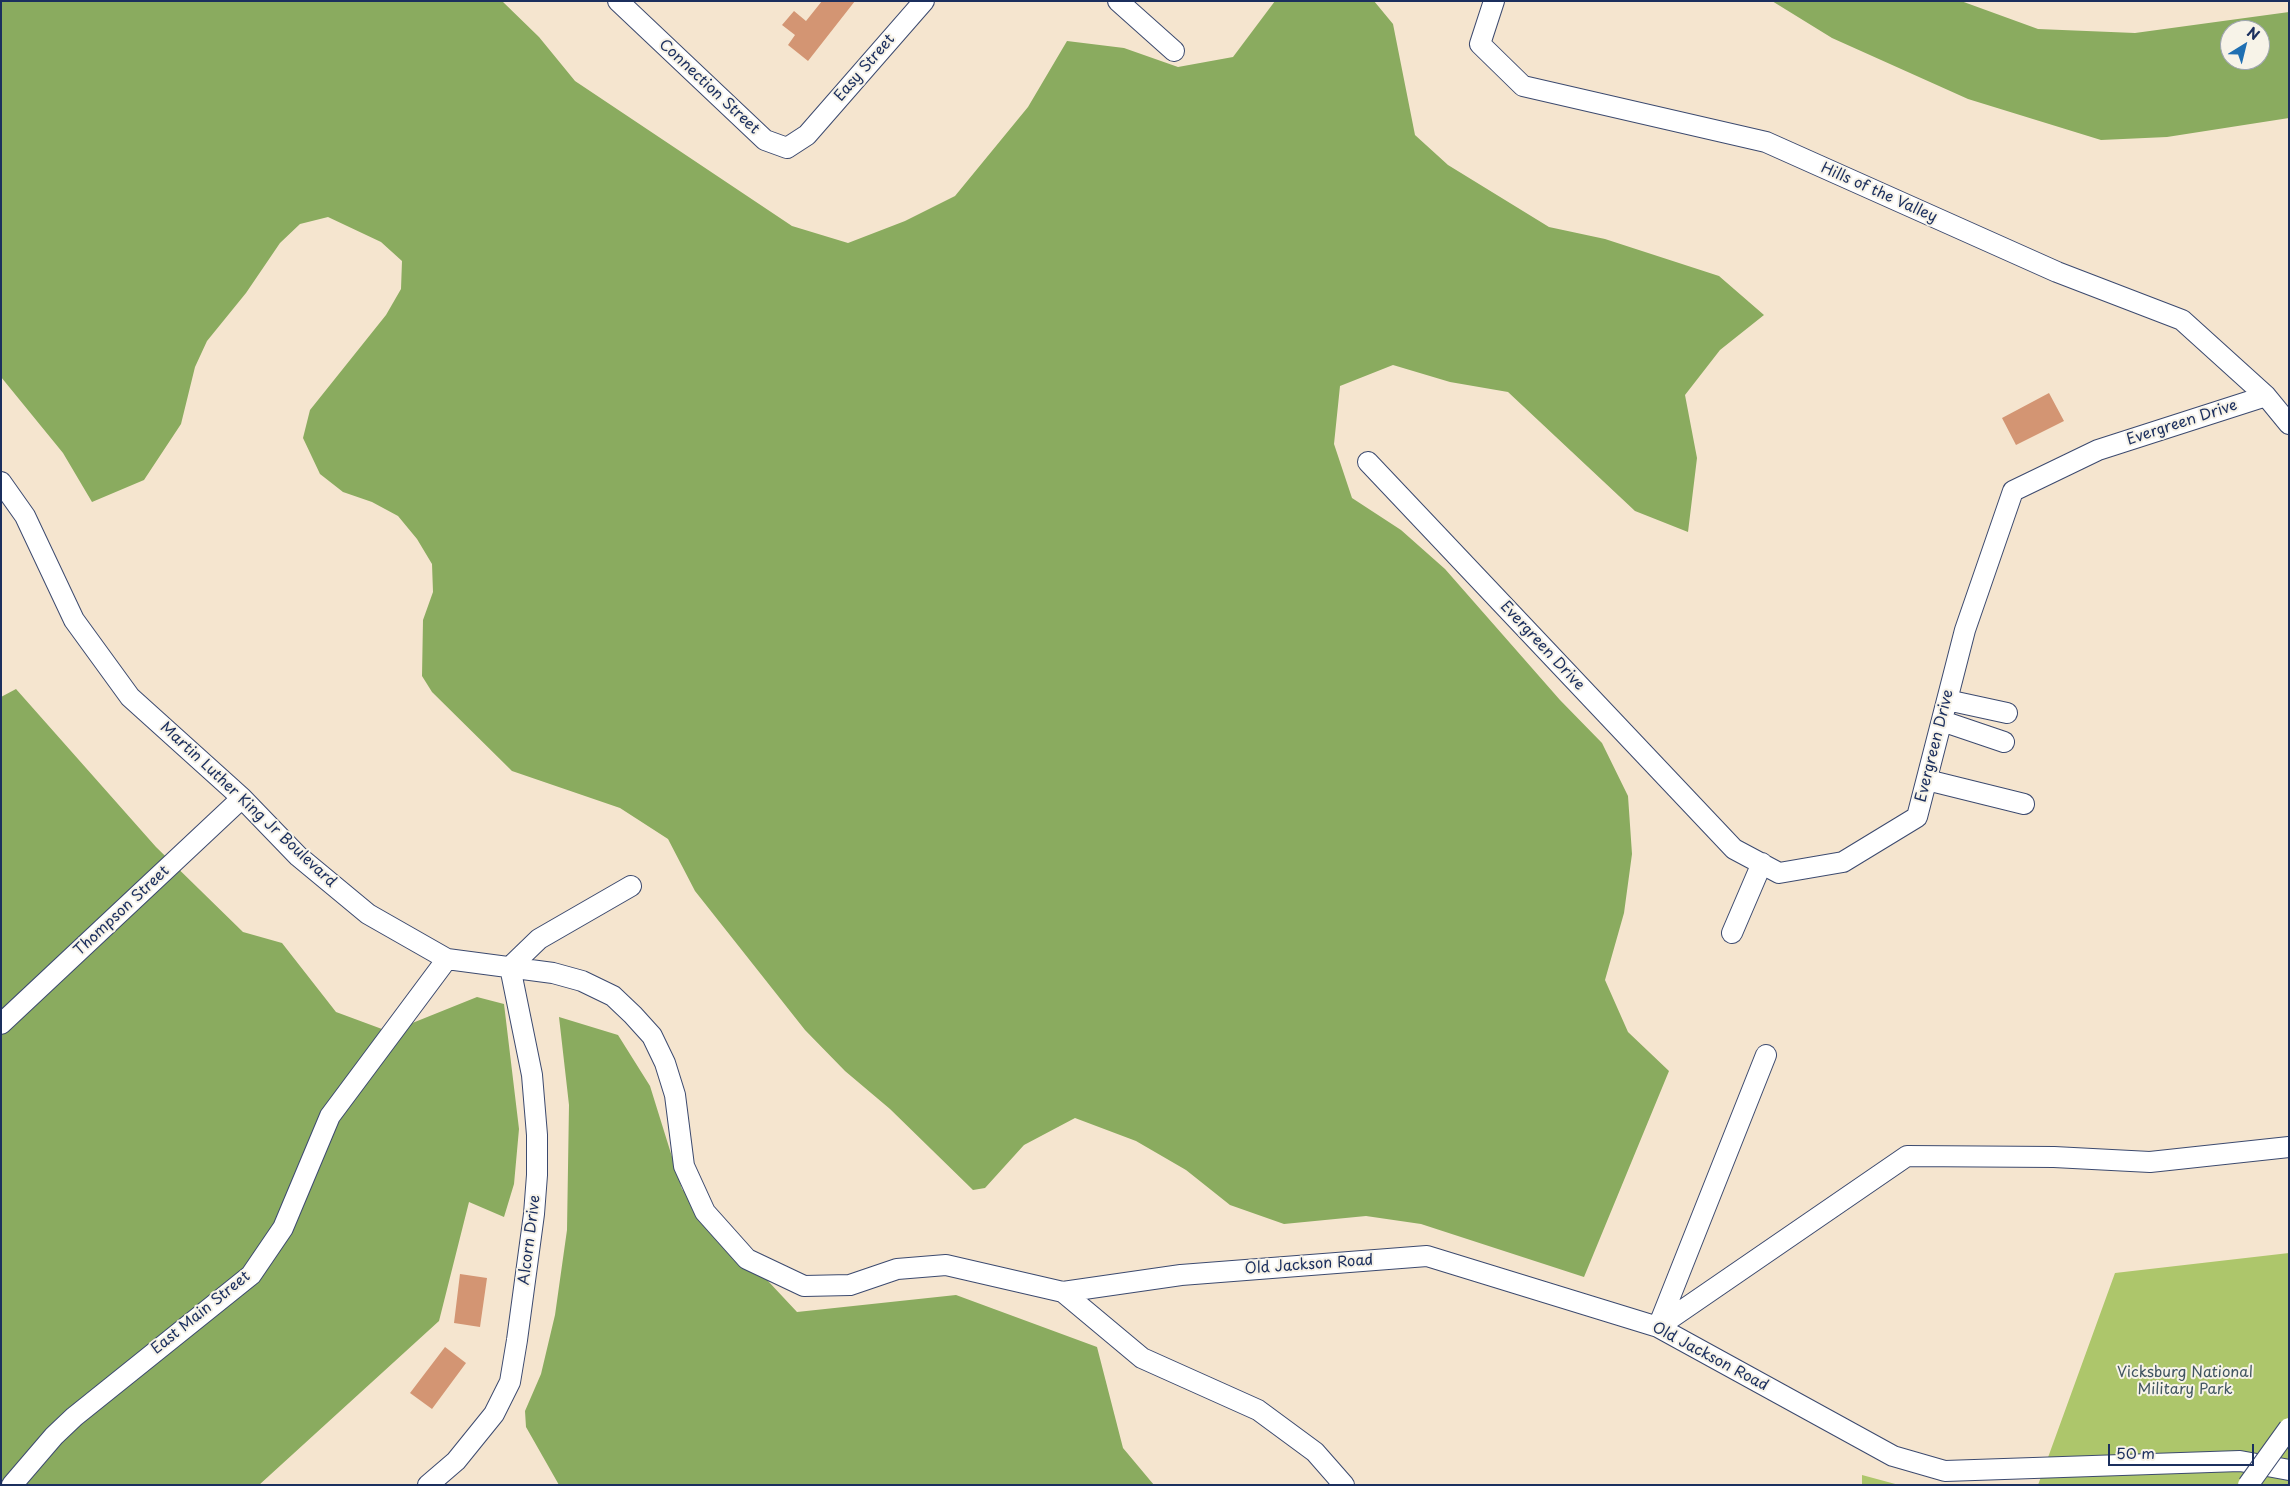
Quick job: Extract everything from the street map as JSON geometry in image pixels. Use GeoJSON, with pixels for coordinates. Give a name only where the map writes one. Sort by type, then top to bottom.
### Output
{"type":"FeatureCollection","features":[{"type":"Feature","properties":{"kind":"street","name":"Connection Street"},"geometry":{"type":"LineString","coordinates":[[618,1],[765,140],[787,148],[807,135]]}},
{"type":"Feature","properties":{"kind":"street","name":"Easy Street"},"geometry":{"type":"LineString","coordinates":[[807,135],[924,1]]}},
{"type":"Feature","properties":{"kind":"street","name":"Hills of the Valley"},"geometry":{"type":"LineString","coordinates":[[1494,1],[1480,44],[1523,86],[1766,142],[2057,272],[2182,320],[2266,396],[2289,424]]}},
{"type":"Feature","properties":{"kind":"street"},"geometry":{"type":"LineString","coordinates":[[1126,4],[1174,51]]}},
{"type":"Feature","properties":{"kind":"street","name":"Evergreen Drive"},"geometry":{"type":"LineString","coordinates":[[1368,462],[1734,849],[1779,873],[1843,862],[1917,817],[1965,630],[2013,491],[2098,450],[2266,396]]}},
{"type":"Feature","properties":{"kind":"street","name":"Martin Luther King Jr Boulevard"},"geometry":{"type":"LineString","coordinates":[[1,482],[25,516],[74,620],[130,697],[242,798],[298,856],[368,914],[447,959],[553,973],[582,981],[613,996],[633,1014],[652,1036],[664,1064],[675,1095],[684,1166],[705,1212],[747,1259],[804,1286],[850,1285],[896,1269],[946,1265],[1063,1292],[1142,1358],[1258,1410],[1315,1452],[1344,1485]]}},
{"type":"Feature","properties":{"kind":"street"},"geometry":{"type":"LineString","coordinates":[[1947,700],[2007,713]]}},
{"type":"Feature","properties":{"kind":"street"},"geometry":{"type":"LineString","coordinates":[[1942,720],[2004,742]]}},
{"type":"Feature","properties":{"kind":"street"},"geometry":{"type":"LineString","coordinates":[[1927,780],[2024,804]]}},
{"type":"Feature","properties":{"kind":"street","name":"Thompson Street"},"geometry":{"type":"LineString","coordinates":[[1,1024],[242,798]]}},
{"type":"Feature","properties":{"kind":"street"},"geometry":{"type":"LineString","coordinates":[[1732,933],[1762,863]]}},
{"type":"Feature","properties":{"kind":"street"},"geometry":{"type":"LineString","coordinates":[[510,967],[539,939],[631,886]]}},
{"type":"Feature","properties":{"kind":"street","name":"East Main Street"},"geometry":{"type":"LineString","coordinates":[[11,1485],[74,1417],[251,1275],[283,1228],[330,1116],[447,959]]}},
{"type":"Feature","properties":{"kind":"street","name":"Alcorn Drive"},"geometry":{"type":"LineString","coordinates":[[436,1482],[456,1461],[494,1414],[510,1382],[517,1340],[534,1214],[537,1175],[537,1135],[532,1075],[510,967]]}},
{"type":"Feature","properties":{"kind":"street"},"geometry":{"type":"LineString","coordinates":[[1658,1327],[1766,1055]]}},
{"type":"Feature","properties":{"kind":"street"},"geometry":{"type":"LineString","coordinates":[[1658,1327],[1907,1156],[2054,1157],[2150,1162],[2289,1147]]}},
{"type":"Feature","properties":{"kind":"street","name":"Old Jackson Road"},"geometry":{"type":"LineString","coordinates":[[1063,1292],[1180,1275],[1427,1256],[1658,1327],[1893,1456],[1945,1472],[2240,1461],[2289,1470]]}},
{"type":"Feature","properties":{"kind":"street"},"geometry":{"type":"LineString","coordinates":[[2248,1485],[2289,1428]]}},
{"type":"Feature","properties":{"kind":"street"},"geometry":{"type":"LineString","coordinates":[[1,1474],[11,1485]]}},
{"type":"Feature","properties":{"kind":"green space"},"geometry":{"type":"Polygon","coordinates":[[[1,1],[502,1],[539,37],[575,81],[792,226],[848,243],[905,221],[955,196],[1028,107],[1067,41],[1124,48],[1178,67],[1233,57],[1275,1],[1374,1],[1393,24],[1415,135],[1448,165],[1549,227],[1605,239],[1719,276],[1764,315],[1720,350],[1685,395],[1697,458],[1688,532],[1635,511],[1508,392],[1450,382],[1393,365],[1340,386],[1334,444],[1352,498],[1401,530],[1445,569],[1560,700],[1602,743],[1628,796],[1632,854],[1624,913],[1605,980],[1628,1032],[1669,1071],[1584,1277],[1421,1224],[1366,1216],[1284,1224],[1230,1205],[1186,1170],[1136,1141],[1075,1118],[1024,1145],[985,1188],[973,1190],[890,1109],[845,1071],[805,1030],[695,891],[668,839],[620,808],[512,771],[432,692],[422,676],[423,620],[433,592],[432,564],[417,539],[398,516],[372,502],[343,492],[320,474],[303,438],[310,410],[386,315],[401,289],[402,261],[381,242],[328,217],[300,224],[280,243],[246,293],[207,341],[195,367],[181,424],[144,480],[92,502],[63,453],[1,377],[1,1]]]}},
{"type":"Feature","properties":{"kind":"green space"},"geometry":{"type":"Polygon","coordinates":[[[1772,1],[1961,1],[2038,29],[2135,33],[2220,21],[2220,70],[2270,70],[2270,20],[2230,20],[2289,12],[2289,118],[2167,137],[2101,140],[1968,99],[1832,38],[1772,1]]]}},
{"type":"Feature","properties":{"kind":"green space"},"geometry":{"type":"Polygon","coordinates":[[[16,689],[156,847],[243,932],[282,943],[336,1012],[390,1032],[477,997],[504,1004],[519,1129],[514,1184],[504,1217],[469,1202],[439,1321],[259,1485],[1,1485],[1,697],[16,689]]]}},
{"type":"Feature","properties":{"kind":"green space"},"geometry":{"type":"Polygon","coordinates":[[[559,1017],[618,1035],[650,1086],[682,1189],[797,1312],[956,1295],[1097,1347],[1123,1448],[1154,1485],[559,1485],[526,1427],[525,1411],[541,1374],[555,1315],[567,1230],[569,1105],[559,1017]]]}},
{"type":"Feature","properties":{"kind":"green space","name":"Vicksburg National Military Park"},"geometry":{"type":"Polygon","coordinates":[[[2289,1253],[2289,1485],[2038,1485],[2115,1273],[2289,1253]]]}},
{"type":"Feature","properties":{"kind":"green space"},"geometry":{"type":"Polygon","coordinates":[[[1862,1475],[1899,1485],[1862,1485],[1862,1475]]]}},
{"type":"Feature","properties":{"kind":"building"},"geometry":{"type":"Polygon","coordinates":[[[822,1],[855,1],[808,61],[788,45],[795,35],[782,25],[794,11],[806,21],[822,1]]]}},
{"type":"Feature","properties":{"kind":"building"},"geometry":{"type":"Polygon","coordinates":[[[2049,393],[2064,421],[2016,445],[2002,418],[2049,393]]]}},
{"type":"Feature","properties":{"kind":"building"},"geometry":{"type":"Polygon","coordinates":[[[460,1274],[487,1278],[480,1327],[454,1323],[460,1274]]]}},
{"type":"Feature","properties":{"kind":"building"},"geometry":{"type":"Polygon","coordinates":[[[445,1347],[466,1363],[432,1409],[410,1393],[445,1347]]]}}]}
